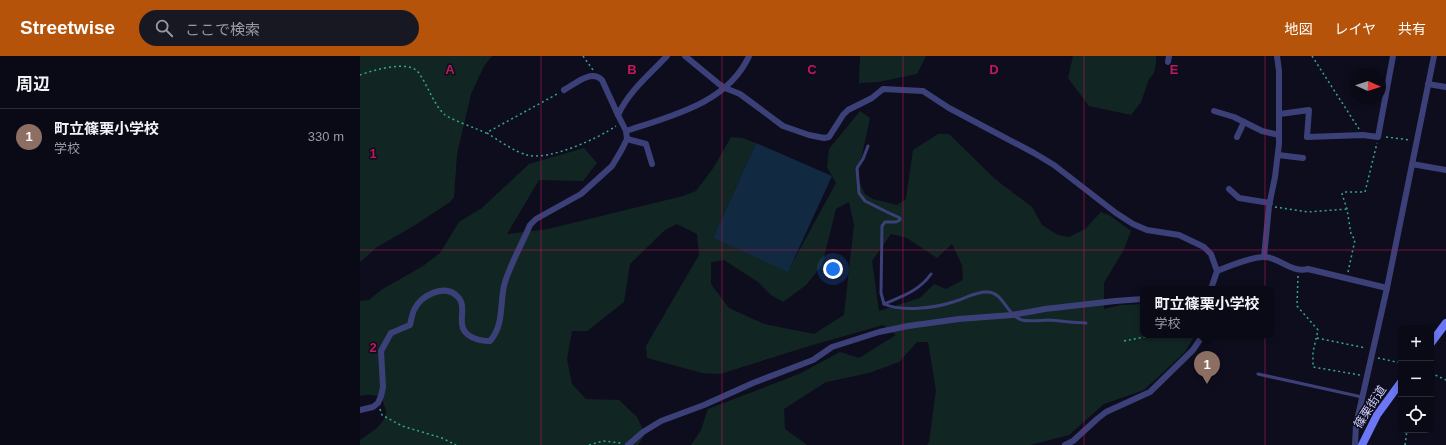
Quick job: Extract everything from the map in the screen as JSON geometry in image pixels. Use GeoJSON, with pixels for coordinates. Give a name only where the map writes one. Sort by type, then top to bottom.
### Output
{"type":"FeatureCollection","features":[{"type":"Feature","properties":{"kind":"main road"},"geometry":{"type":"LineString","coordinates":[[1434,339],[1446,323]]}},
{"type":"Feature","properties":{"kind":"main road","name":"篠栗街道"},"geometry":{"type":"LineString","coordinates":[[1362,445],[1377,415],[1398,386]]}},
{"type":"Feature","properties":{"kind":"street"},"geometry":{"type":"LineString","coordinates":[[618,115],[630,93],[667,56]]}},
{"type":"Feature","properties":{"kind":"street"},"geometry":{"type":"LineString","coordinates":[[685,56],[725,88],[740,94],[783,126],[809,135],[824,138],[829,136],[848,110],[872,98],[883,89],[923,91],[950,108],[1054,165],[1116,213],[1134,224],[1147,230],[1179,235],[1204,247],[1211,254],[1217,271],[1212,286]]}},
{"type":"Feature","properties":{"kind":"street"},"geometry":{"type":"LineString","coordinates":[[626,131],[677,114],[716,95],[725,88],[743,68],[749,56]]}},
{"type":"Feature","properties":{"kind":"street"},"geometry":{"type":"LineString","coordinates":[[1264,257],[1270,204],[1276,177],[1278,155],[1280,114],[1279,71],[1277,56]]}},
{"type":"Feature","properties":{"kind":"street"},"geometry":{"type":"LineString","coordinates":[[1280,114],[1309,110],[1307,137],[1363,135],[1378,136],[1393,56]]}},
{"type":"Feature","properties":{"kind":"street"},"geometry":{"type":"LineString","coordinates":[[1355,445],[1356,425],[1387,288],[1434,56]]}},
{"type":"Feature","properties":{"kind":"street"},"geometry":{"type":"LineString","coordinates":[[360,410],[373,407],[378,403],[382,396],[381,351],[390,333],[410,325],[415,309],[423,299],[437,291],[449,291],[457,296],[462,303],[462,326],[469,336],[480,342],[490,341],[496,335],[499,326],[505,283],[530,225],[536,219],[581,194],[612,166],[627,139],[626,131],[602,80],[598,76],[591,75],[564,90]]}},
{"type":"Feature","properties":{"kind":"street"},"geometry":{"type":"LineString","coordinates":[[1428,84],[1446,86]]}},
{"type":"Feature","properties":{"kind":"street"},"geometry":{"type":"LineString","coordinates":[[1214,111],[1234,117],[1262,131],[1279,135]]}},
{"type":"Feature","properties":{"kind":"street"},"geometry":{"type":"LineString","coordinates":[[1237,137],[1244,122]]}},
{"type":"Feature","properties":{"kind":"street"},"geometry":{"type":"LineString","coordinates":[[627,139],[646,144],[652,164]]}},
{"type":"Feature","properties":{"kind":"street"},"geometry":{"type":"LineString","coordinates":[[1278,155],[1303,158]]}},
{"type":"Feature","properties":{"kind":"street"},"geometry":{"type":"LineString","coordinates":[[1412,164],[1446,170]]}},
{"type":"Feature","properties":{"kind":"street"},"geometry":{"type":"LineString","coordinates":[[1229,189],[1239,198],[1270,204]]}},
{"type":"Feature","properties":{"kind":"street"},"geometry":{"type":"LineString","coordinates":[[1217,271],[1248,260],[1264,257],[1278,260],[1301,271],[1308,269],[1387,288]]}},
{"type":"Feature","properties":{"kind":"street"},"geometry":{"type":"LineString","coordinates":[[628,444],[661,421],[813,360],[832,347],[879,332],[908,326],[959,319],[1012,315],[1061,307],[1140,299]]}},
{"type":"Feature","properties":{"kind":"street"},"geometry":{"type":"LineString","coordinates":[[1065,445],[1073,441],[1097,418],[1106,412],[1150,392],[1193,350],[1201,338]]}},
{"type":"Feature","properties":{"kind":"lane"},"geometry":{"type":"LineString","coordinates":[[868,146],[863,159],[857,168],[859,193],[865,201],[900,218],[900,220],[896,222],[885,222],[882,226],[881,293],[884,304]]}},
{"type":"Feature","properties":{"kind":"lane"},"geometry":{"type":"LineString","coordinates":[[884,304],[923,285],[932,274]]}},
{"type":"Feature","properties":{"kind":"lane"},"geometry":{"type":"LineString","coordinates":[[884,304],[891,307],[900,308],[939,306],[979,293],[989,292],[996,294],[1012,315],[1023,320],[1050,320],[1086,323]]}},
{"type":"Feature","properties":{"kind":"lane"},"geometry":{"type":"LineString","coordinates":[[1258,374],[1362,397]]}},
{"type":"Feature","properties":{"kind":"path"},"geometry":{"type":"LineString","coordinates":[[583,56],[598,76]]}},
{"type":"Feature","properties":{"kind":"path"},"geometry":{"type":"LineString","coordinates":[[1312,56],[1363,135]]}},
{"type":"Feature","properties":{"kind":"path"},"geometry":{"type":"LineString","coordinates":[[360,75],[370,71],[400,66],[412,67],[418,71],[430,94],[445,115],[486,133],[526,155],[546,156],[604,134],[621,122]]}},
{"type":"Feature","properties":{"kind":"path"},"geometry":{"type":"LineString","coordinates":[[486,133],[564,90]]}},
{"type":"Feature","properties":{"kind":"path"},"geometry":{"type":"LineString","coordinates":[[1347,278],[1355,240],[1351,234],[1347,209],[1342,194],[1344,192],[1365,192],[1378,136],[1417,140]]}},
{"type":"Feature","properties":{"kind":"path"},"geometry":{"type":"LineString","coordinates":[[1270,204],[1295,211],[1308,212],[1347,209]]}},
{"type":"Feature","properties":{"kind":"path"},"geometry":{"type":"LineString","coordinates":[[1298,270],[1297,306],[1318,330],[1313,352],[1313,367],[1367,376]]}},
{"type":"Feature","properties":{"kind":"path"},"geometry":{"type":"LineString","coordinates":[[1124,341],[1140,338]]}},
{"type":"Feature","properties":{"kind":"path"},"geometry":{"type":"LineString","coordinates":[[1317,338],[1373,353],[1398,362]]}},
{"type":"Feature","properties":{"kind":"path"},"geometry":{"type":"LineString","coordinates":[[1434,375],[1446,380]]}},
{"type":"Feature","properties":{"kind":"path"},"geometry":{"type":"LineString","coordinates":[[378,403],[382,415],[402,426],[442,438],[456,445]]}},
{"type":"Feature","properties":{"kind":"path"},"geometry":{"type":"LineString","coordinates":[[1405,445],[1407,433]]}},
{"type":"Feature","properties":{"kind":"path"},"geometry":{"type":"LineString","coordinates":[[589,445],[603,440],[628,444]]}},
{"type":"Feature","properties":{"kind":"green space"},"geometry":{"type":"Polygon","coordinates":[[[360,56],[492,56],[484,66],[471,94],[457,154],[454,197],[450,202],[412,227],[377,247],[360,262],[360,56]]]}},
{"type":"Feature","properties":{"kind":"green space"},"geometry":{"type":"Polygon","coordinates":[[[860,56],[926,56],[917,74],[878,82],[859,83],[860,56]]]}},
{"type":"Feature","properties":{"kind":"green space"},"geometry":{"type":"Polygon","coordinates":[[[1073,56],[1156,56],[1156,63],[1154,73],[1149,79],[1141,102],[1131,115],[1089,106],[1068,78],[1073,56]]]}},
{"type":"Feature","properties":{"kind":"green space"},"geometry":{"type":"Polygon","coordinates":[[[860,111],[870,118],[857,178],[865,194],[873,199],[897,205],[906,199],[913,150],[938,134],[949,134],[995,179],[1032,207],[1042,225],[1058,235],[1069,237],[1085,229],[1101,212],[1109,215],[1131,231],[1123,251],[1104,283],[1104,309],[1121,305],[1140,304],[1140,338],[1193,338],[1185,352],[1144,390],[1104,404],[1069,435],[1030,445],[927,445],[929,442],[936,390],[928,342],[917,342],[899,362],[869,373],[826,382],[784,409],[785,429],[807,445],[691,445],[701,430],[708,409],[799,374],[840,352],[859,358],[896,335],[883,325],[720,374],[702,373],[647,358],[646,346],[699,255],[697,234],[677,224],[665,230],[630,264],[624,302],[587,331],[572,331],[567,359],[572,384],[586,399],[619,400],[637,417],[645,434],[638,445],[360,445],[360,440],[372,432],[380,424],[386,411],[382,398],[371,395],[360,396],[360,301],[369,300],[381,290],[423,266],[440,253],[459,222],[482,208],[529,164],[584,148],[597,163],[583,181],[539,180],[507,234],[548,229],[683,196],[696,191],[714,167],[731,137],[742,138],[756,143],[713,238],[788,271],[836,183],[827,167],[829,149],[860,111]],[[849,202],[836,209],[822,265],[806,285],[783,302],[771,295],[758,282],[724,260],[711,262],[711,284],[729,308],[764,324],[814,334],[844,315],[854,225],[849,202]],[[891,234],[872,261],[879,311],[920,298],[934,284],[946,289],[963,280],[962,265],[952,244],[937,258],[907,238],[891,234]]]}},
{"type":"Feature","properties":{"kind":"water"},"geometry":{"type":"Polygon","coordinates":[[[756,143],[832,176],[788,272],[713,238],[756,143]]]}},
{"type":"Feature","properties":{"kind":"place","name":"町立篠栗小学校"},"geometry":{"type":"Point","coordinates":[1207,384]}}]}
